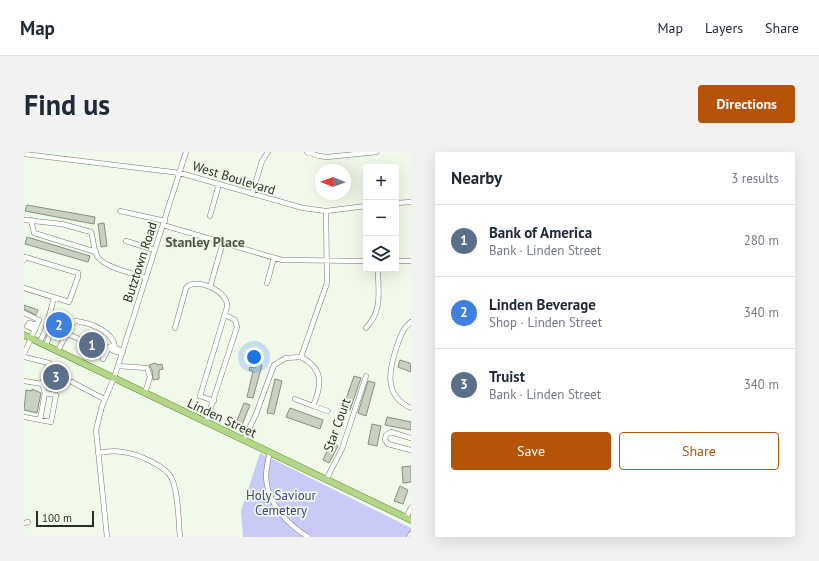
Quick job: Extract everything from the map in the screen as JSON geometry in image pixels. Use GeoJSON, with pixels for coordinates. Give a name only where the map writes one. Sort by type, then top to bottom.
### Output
{"type":"FeatureCollection","features":[{"type":"Feature","properties":{"kind":"main road","name":"Linden Street"},"geometry":{"type":"LineString","coordinates":[[24,335],[409,519]]}},
{"type":"Feature","properties":{"kind":"street","name":"Butztown Road"},"geometry":{"type":"LineString","coordinates":[[107,537],[96,424],[104,399],[114,378],[123,352],[186,152]]}},
{"type":"Feature","properties":{"kind":"street"},"geometry":{"type":"LineString","coordinates":[[252,194],[262,161],[268,152]]}},
{"type":"Feature","properties":{"kind":"street"},"geometry":{"type":"LineString","coordinates":[[307,152],[327,157],[376,152]]}},
{"type":"Feature","properties":{"kind":"street","name":"West Boulevard"},"geometry":{"type":"LineString","coordinates":[[24,154],[180,173],[294,207],[326,211],[363,206]]}},
{"type":"Feature","properties":{"kind":"street"},"geometry":{"type":"LineString","coordinates":[[210,216],[219,184]]}},
{"type":"Feature","properties":{"kind":"street"},"geometry":{"type":"LineString","coordinates":[[399,203],[411,202]]}},
{"type":"Feature","properties":{"kind":"street"},"geometry":{"type":"LineString","coordinates":[[120,211],[164,223],[274,258],[298,261],[363,261]]}},
{"type":"Feature","properties":{"kind":"street"},"geometry":{"type":"LineString","coordinates":[[301,357],[326,288],[326,211]]}},
{"type":"Feature","properties":{"kind":"street"},"geometry":{"type":"LineString","coordinates":[[24,220],[62,224],[90,232],[100,260],[110,266],[146,278]]}},
{"type":"Feature","properties":{"kind":"street"},"geometry":{"type":"LineString","coordinates":[[31,220],[34,233],[96,252]]}},
{"type":"Feature","properties":{"kind":"street"},"geometry":{"type":"LineString","coordinates":[[126,240],[155,250]]}},
{"type":"Feature","properties":{"kind":"street"},"geometry":{"type":"LineString","coordinates":[[210,287],[223,242]]}},
{"type":"Feature","properties":{"kind":"street"},"geometry":{"type":"LineString","coordinates":[[24,260],[25,257],[78,274],[69,302],[24,288]]}},
{"type":"Feature","properties":{"kind":"street"},"geometry":{"type":"LineString","coordinates":[[267,283],[274,258]]}},
{"type":"Feature","properties":{"kind":"street"},"geometry":{"type":"LineString","coordinates":[[399,261],[411,261]]}},
{"type":"Feature","properties":{"kind":"street"},"geometry":{"type":"LineString","coordinates":[[366,328],[375,318],[378,309],[378,272]]}},
{"type":"Feature","properties":{"kind":"street"},"geometry":{"type":"LineString","coordinates":[[175,328],[188,286],[196,283],[210,287],[221,293],[226,298],[228,302],[225,315],[200,396],[214,401]]}},
{"type":"Feature","properties":{"kind":"street"},"geometry":{"type":"LineString","coordinates":[[40,342],[45,331],[54,298]]}},
{"type":"Feature","properties":{"kind":"street"},"geometry":{"type":"LineString","coordinates":[[24,313],[39,320],[24,354]]}},
{"type":"Feature","properties":{"kind":"street"},"geometry":{"type":"LineString","coordinates":[[206,422],[237,327],[237,322],[233,318],[225,315]]}},
{"type":"Feature","properties":{"kind":"street"},"geometry":{"type":"LineString","coordinates":[[58,351],[73,322],[78,322],[107,333],[112,338],[115,347]]}},
{"type":"Feature","properties":{"kind":"street"},"geometry":{"type":"LineString","coordinates":[[411,322],[402,333],[390,370],[389,378],[390,386],[399,400],[404,405],[411,408]]}},
{"type":"Feature","properties":{"kind":"street"},"geometry":{"type":"LineString","coordinates":[[28,324],[36,328]]}},
{"type":"Feature","properties":{"kind":"street"},"geometry":{"type":"LineString","coordinates":[[46,345],[51,332],[64,339]]}},
{"type":"Feature","properties":{"kind":"street"},"geometry":{"type":"LineString","coordinates":[[68,334],[79,339]]}},
{"type":"Feature","properties":{"kind":"street"},"geometry":{"type":"LineString","coordinates":[[109,347],[115,347],[123,352]]}},
{"type":"Feature","properties":{"kind":"street"},"geometry":{"type":"LineString","coordinates":[[109,347],[118,352],[123,352]]}},
{"type":"Feature","properties":{"kind":"street"},"geometry":{"type":"LineString","coordinates":[[103,359],[109,347]]}},
{"type":"Feature","properties":{"kind":"street"},"geometry":{"type":"LineString","coordinates":[[244,440],[256,414],[274,365],[286,358],[301,357],[310,362],[317,372],[320,380],[319,391],[313,406]]}},
{"type":"Feature","properties":{"kind":"street"},"geometry":{"type":"LineString","coordinates":[[24,358],[49,363],[42,384],[45,393],[40,420]]}},
{"type":"Feature","properties":{"kind":"street"},"geometry":{"type":"LineString","coordinates":[[118,366],[147,368],[150,377],[145,393]]}},
{"type":"Feature","properties":{"kind":"street","name":"Star Court"},"geometry":{"type":"LineString","coordinates":[[326,480],[342,449],[366,376]]}},
{"type":"Feature","properties":{"kind":"street"},"geometry":{"type":"LineString","coordinates":[[24,381],[42,384]]}},
{"type":"Feature","properties":{"kind":"street"},"geometry":{"type":"LineString","coordinates":[[72,382],[104,399]]}},
{"type":"Feature","properties":{"kind":"street"},"geometry":{"type":"LineString","coordinates":[[24,417],[51,422],[56,395],[45,393]]}},
{"type":"Feature","properties":{"kind":"street"},"geometry":{"type":"LineString","coordinates":[[296,399],[328,411]]}},
{"type":"Feature","properties":{"kind":"street"},"geometry":{"type":"LineString","coordinates":[[411,438],[391,432],[386,435],[385,438],[388,444],[411,450]]}},
{"type":"Feature","properties":{"kind":"street"},"geometry":{"type":"LineString","coordinates":[[98,453],[118,451],[128,453],[162,467],[169,474],[174,487],[180,537]]}},
{"type":"Feature","properties":{"kind":"street"},"geometry":{"type":"LineString","coordinates":[[270,452],[266,475],[267,485],[272,498],[288,522],[308,537]]}},
{"type":"Feature","properties":{"kind":"street"},"geometry":{"type":"LineString","coordinates":[[409,519],[411,508]]}},
{"type":"Feature","properties":{"kind":"green space","name":"Holy Saviour Cemetery"},"geometry":{"type":"Polygon","coordinates":[[[260,453],[411,528],[411,537],[243,537],[241,511],[260,453]]]}},
{"type":"Feature","properties":{"kind":"building"},"geometry":{"type":"Polygon","coordinates":[[[27,205],[95,217],[94,224],[25,211],[27,205]]]}},
{"type":"Feature","properties":{"kind":"building"},"geometry":{"type":"Polygon","coordinates":[[[104,223],[107,246],[101,247],[98,224],[104,223]]]}},
{"type":"Feature","properties":{"kind":"building"},"geometry":{"type":"Polygon","coordinates":[[[27,237],[90,256],[88,262],[25,244],[27,237]]]}},
{"type":"Feature","properties":{"kind":"building"},"geometry":{"type":"Polygon","coordinates":[[[24,305],[38,310],[36,315],[24,309],[24,305]]]}},
{"type":"Feature","properties":{"kind":"building"},"geometry":{"type":"Polygon","coordinates":[[[56,318],[66,323],[62,331],[52,326],[56,318]]]}},
{"type":"Feature","properties":{"kind":"building"},"geometry":{"type":"Polygon","coordinates":[[[87,337],[100,342],[94,354],[82,348],[87,337]]]}},
{"type":"Feature","properties":{"kind":"building"},"geometry":{"type":"Polygon","coordinates":[[[400,360],[410,363],[411,372],[398,367],[400,360]]]}},
{"type":"Feature","properties":{"kind":"building"},"geometry":{"type":"Polygon","coordinates":[[[156,363],[157,365],[162,364],[163,369],[159,370],[159,379],[153,380],[152,370],[149,365],[156,363]]]}},
{"type":"Feature","properties":{"kind":"building"},"geometry":{"type":"Polygon","coordinates":[[[257,364],[262,365],[253,398],[247,397],[253,371],[249,370],[250,367],[255,368],[257,364]]]}},
{"type":"Feature","properties":{"kind":"building"},"geometry":{"type":"Polygon","coordinates":[[[59,366],[63,368],[60,373],[60,377],[63,378],[60,383],[57,382],[56,385],[50,382],[59,366]]]}},
{"type":"Feature","properties":{"kind":"building"},"geometry":{"type":"Polygon","coordinates":[[[354,376],[361,378],[350,410],[343,408],[354,376]]]}},
{"type":"Feature","properties":{"kind":"building"},"geometry":{"type":"Polygon","coordinates":[[[275,379],[282,381],[274,414],[267,413],[275,379]]]}},
{"type":"Feature","properties":{"kind":"building"},"geometry":{"type":"Polygon","coordinates":[[[368,381],[375,383],[366,416],[358,413],[368,381]]]}},
{"type":"Feature","properties":{"kind":"building"},"geometry":{"type":"Polygon","coordinates":[[[32,389],[41,393],[37,413],[24,410],[26,390],[32,391],[32,389]]]}},
{"type":"Feature","properties":{"kind":"building"},"geometry":{"type":"Polygon","coordinates":[[[244,403],[250,405],[242,425],[236,423],[244,403]]]}},
{"type":"Feature","properties":{"kind":"building"},"geometry":{"type":"Polygon","coordinates":[[[290,408],[323,420],[320,429],[286,417],[290,408]]]}},
{"type":"Feature","properties":{"kind":"building"},"geometry":{"type":"Polygon","coordinates":[[[387,417],[411,422],[411,430],[385,425],[387,417]]]}},
{"type":"Feature","properties":{"kind":"building"},"geometry":{"type":"Polygon","coordinates":[[[372,424],[381,426],[377,446],[368,444],[372,424]]]}},
{"type":"Feature","properties":{"kind":"building"},"geometry":{"type":"Polygon","coordinates":[[[331,442],[338,446],[329,463],[323,460],[331,442]]]}},
{"type":"Feature","properties":{"kind":"building"},"geometry":{"type":"Polygon","coordinates":[[[411,466],[411,482],[403,483],[402,467],[411,466]]]}},
{"type":"Feature","properties":{"kind":"building"},"geometry":{"type":"Polygon","coordinates":[[[400,486],[408,490],[403,504],[394,501],[400,486]]]}},
{"type":"Feature","properties":{"kind":"place","name":"Linden Beverage"},"geometry":{"type":"Point","coordinates":[59,325]}},
{"type":"Feature","properties":{"kind":"place","name":"Bank of America"},"geometry":{"type":"Point","coordinates":[92,345]}},
{"type":"Feature","properties":{"kind":"place","name":"Truist"},"geometry":{"type":"Point","coordinates":[56,377]}},
{"type":"Feature","properties":{"kind":"district","name":"Stanley Place"},"geometry":{"type":"Point","coordinates":[205,242]}}]}
